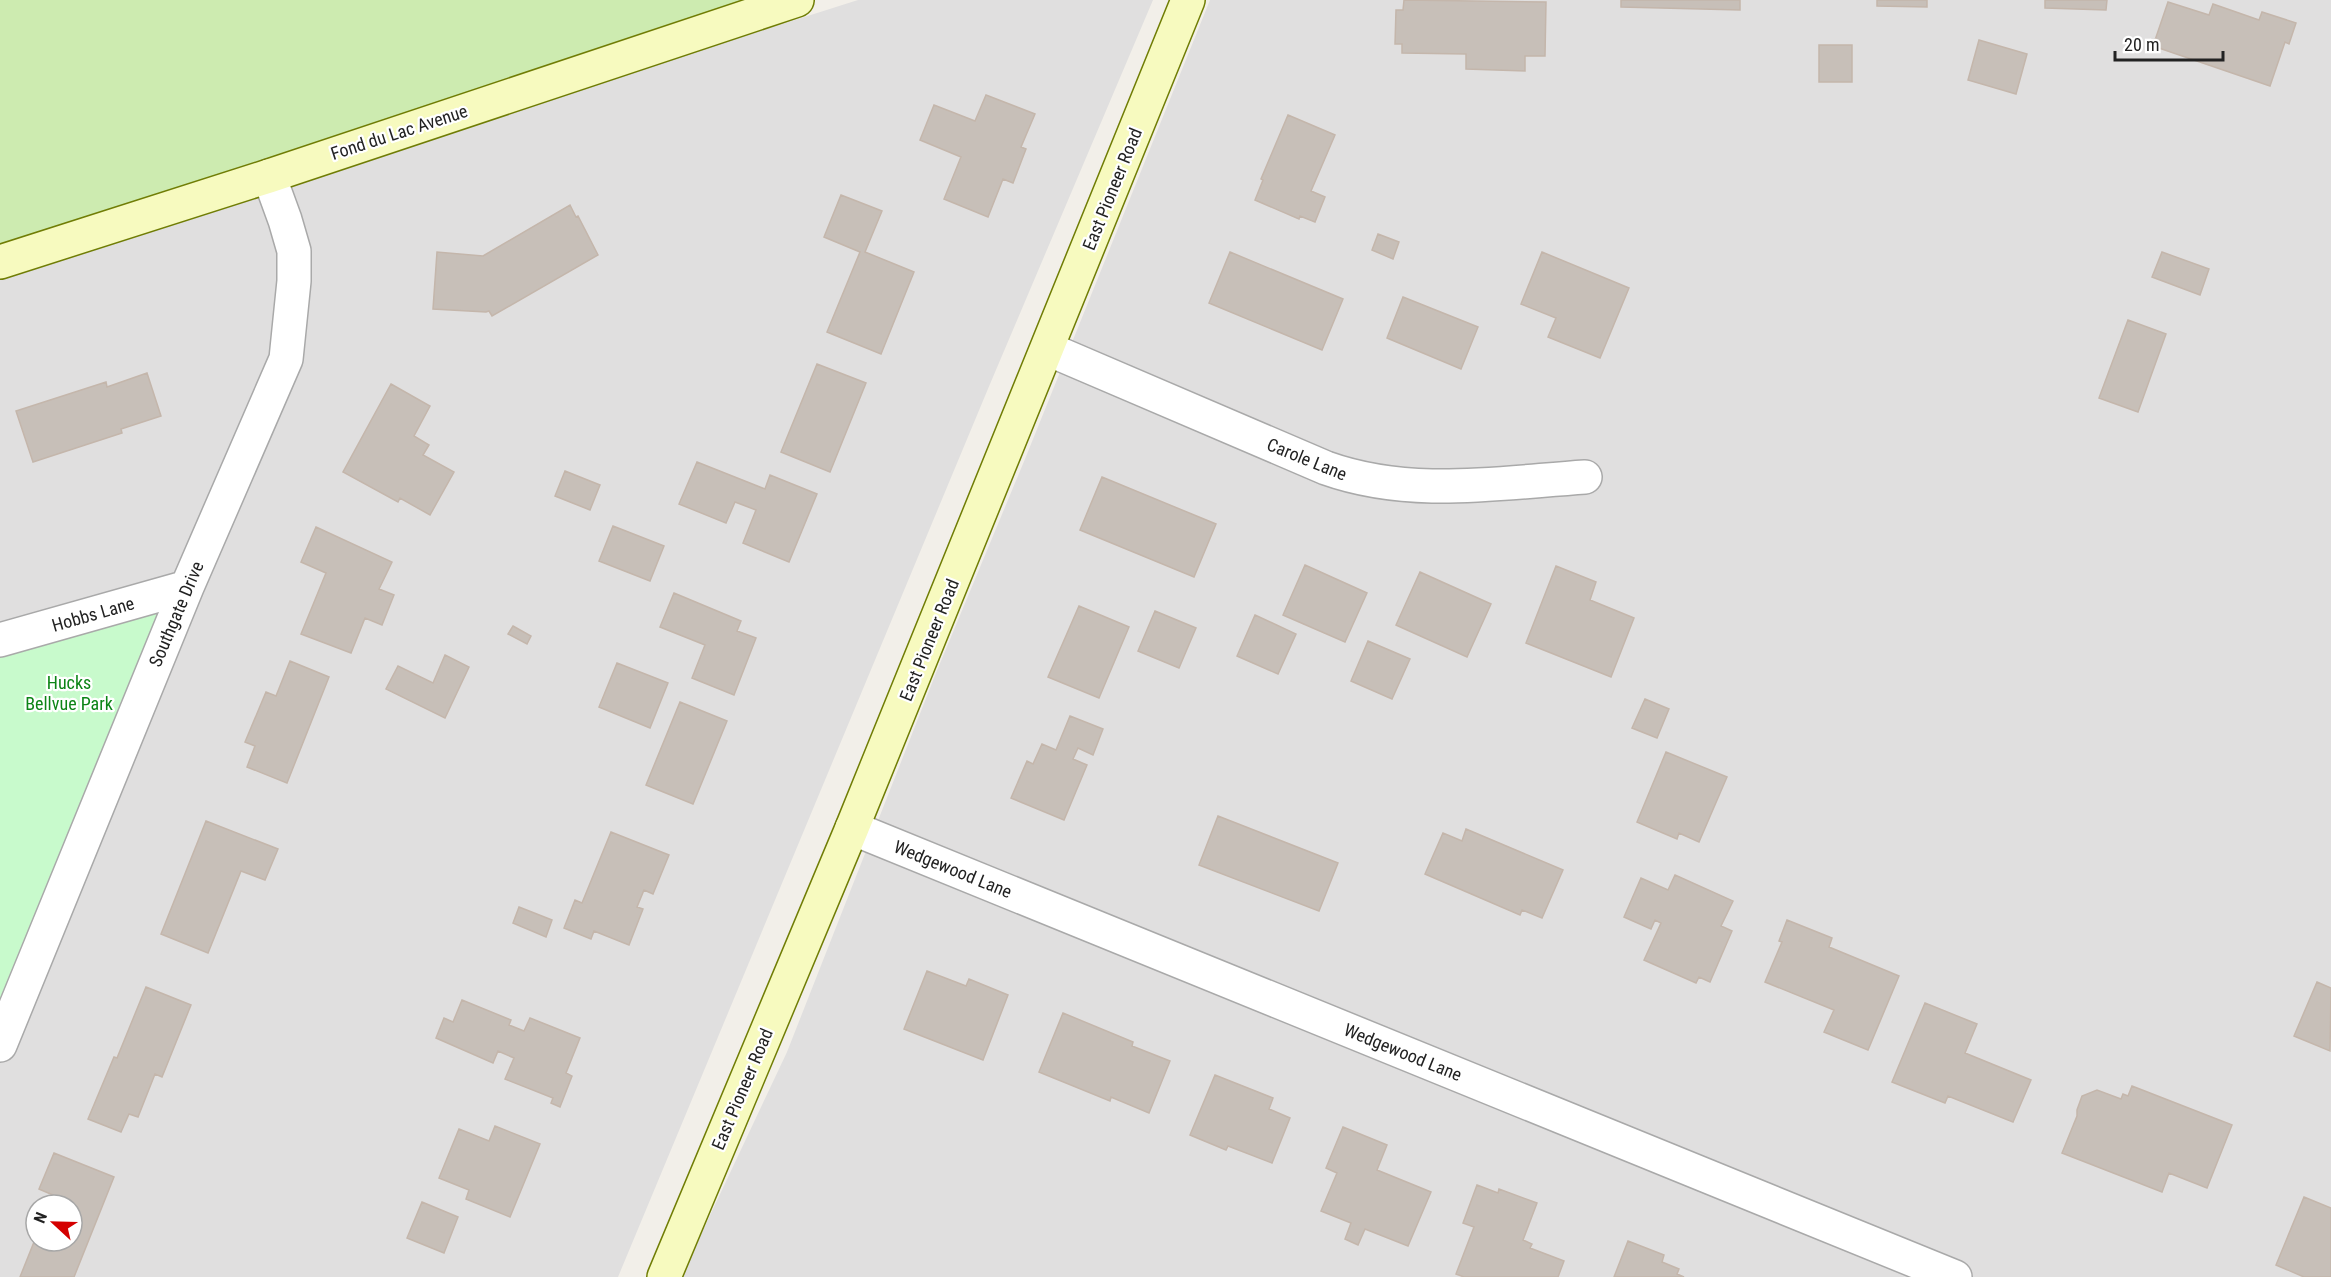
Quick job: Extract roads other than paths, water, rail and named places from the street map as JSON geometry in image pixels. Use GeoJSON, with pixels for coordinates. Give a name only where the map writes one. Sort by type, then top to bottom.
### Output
{"type":"FeatureCollection","features":[{"type":"Feature","properties":{"kind":"main road","name":"Fond du Lac Avenue"},"geometry":{"type":"LineString","coordinates":[[0,262],[269,176],[798,0]]}},
{"type":"Feature","properties":{"kind":"main road","name":"East Pioneer Road"},"geometry":{"type":"LineString","coordinates":[[664,1277],[852,828],[1188,0]]}},
{"type":"Feature","properties":{"kind":"street","name":"Southgate Drive"},"geometry":{"type":"LineString","coordinates":[[0,1045],[187,587],[286,359],[294,281],[294,251],[269,176]]}},
{"type":"Feature","properties":{"kind":"street","name":"Carole Lane"},"geometry":{"type":"LineString","coordinates":[[1048,349],[1354,478],[1394,485],[1433,487],[1585,477]]}},
{"type":"Feature","properties":{"kind":"street","name":"Hobbs Lane"},"geometry":{"type":"LineString","coordinates":[[0,640],[187,587]]}},
{"type":"Feature","properties":{"kind":"street","name":"Wedgewood Lane"},"geometry":{"type":"LineString","coordinates":[[852,828],[1955,1277]]}},
{"type":"Feature","properties":{"kind":"park label","name":"Hucks Bellvue Park"},"geometry":{"type":"Point","coordinates":[69,692]}}]}
